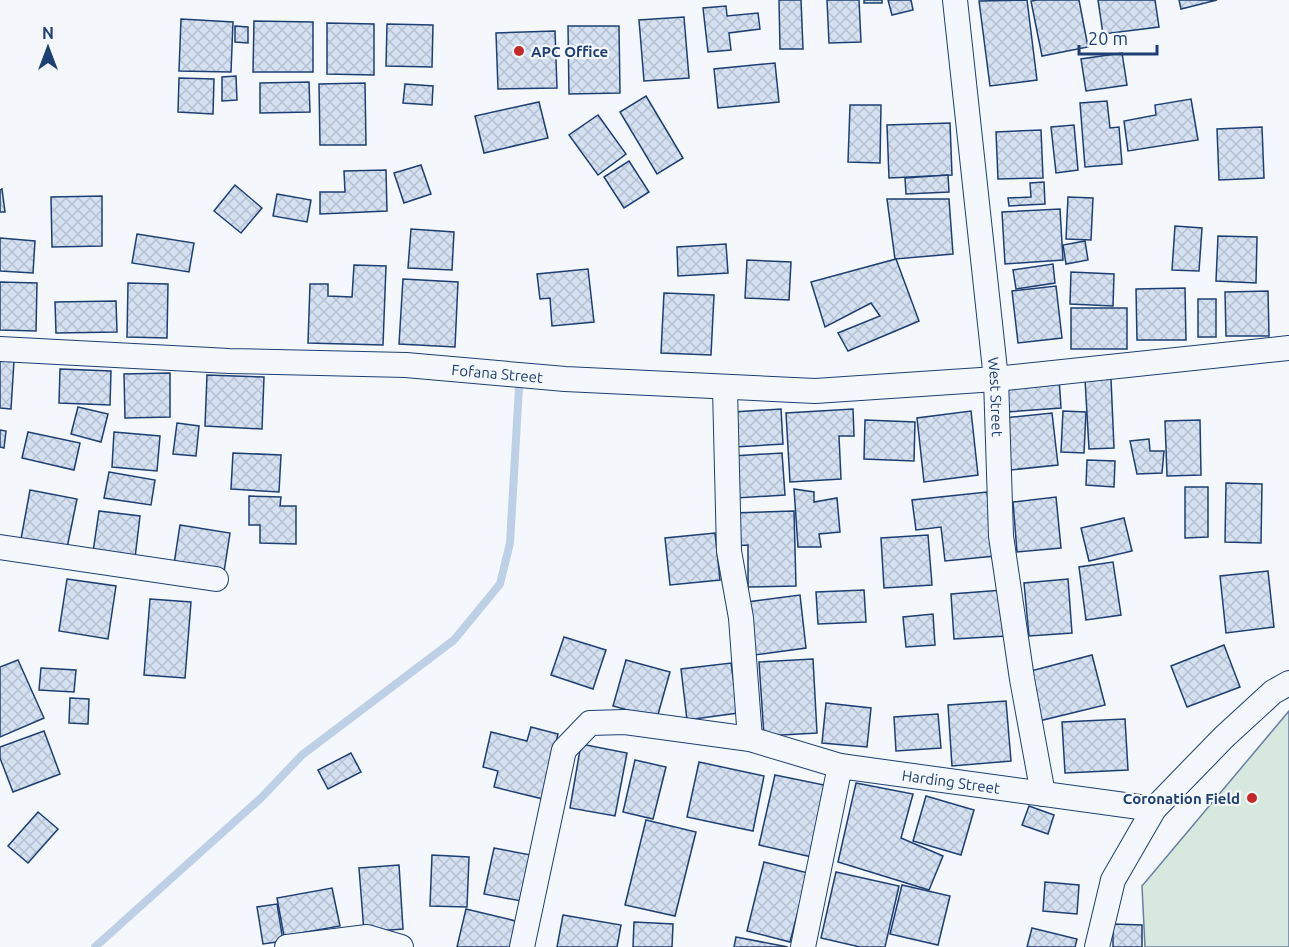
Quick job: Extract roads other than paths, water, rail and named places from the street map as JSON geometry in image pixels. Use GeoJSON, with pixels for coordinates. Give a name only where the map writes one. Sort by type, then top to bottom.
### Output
{"type":"FeatureCollection","features":[{"type":"Feature","properties":{"kind":"street","name":"West Street"},"geometry":{"type":"LineString","coordinates":[[955,0],[994,379],[1001,536],[1022,679],[1043,794]]}},
{"type":"Feature","properties":{"kind":"street","name":"Fofana Street"},"geometry":{"type":"LineString","coordinates":[[0,349],[229,361],[406,365],[565,380],[725,389],[815,391],[994,379],[1289,348]]}},
{"type":"Feature","properties":{"kind":"street"},"geometry":{"type":"LineString","coordinates":[[725,389],[729,551],[741,618],[750,740]]}},
{"type":"Feature","properties":{"kind":"street"},"geometry":{"type":"LineString","coordinates":[[0,546],[216,579]]}},
{"type":"Feature","properties":{"kind":"street"},"geometry":{"type":"LineString","coordinates":[[1097,947],[1113,880],[1154,809],[1224,737],[1273,692],[1289,683]]}},
{"type":"Feature","properties":{"kind":"street","name":"Harding Street"},"geometry":{"type":"LineString","coordinates":[[522,947],[564,750],[590,723],[625,722],[750,740],[840,766],[1154,809]]}},
{"type":"Feature","properties":{"kind":"street"},"geometry":{"type":"LineString","coordinates":[[803,947],[840,766]]}},
{"type":"Feature","properties":{"kind":"street"},"geometry":{"type":"LineString","coordinates":[[287,947],[367,937],[401,947]]}},
{"type":"Feature","properties":{"kind":"waterway"},"geometry":{"type":"LineString","coordinates":[[95,947],[261,798],[302,755],[454,640],[500,584],[510,543],[519,387]]}},
{"type":"Feature","properties":{"kind":"place","name":"APC Office"},"geometry":{"type":"Point","coordinates":[519,51]}},
{"type":"Feature","properties":{"kind":"place","name":"Coronation Field"},"geometry":{"type":"Point","coordinates":[1252,798]}}]}
